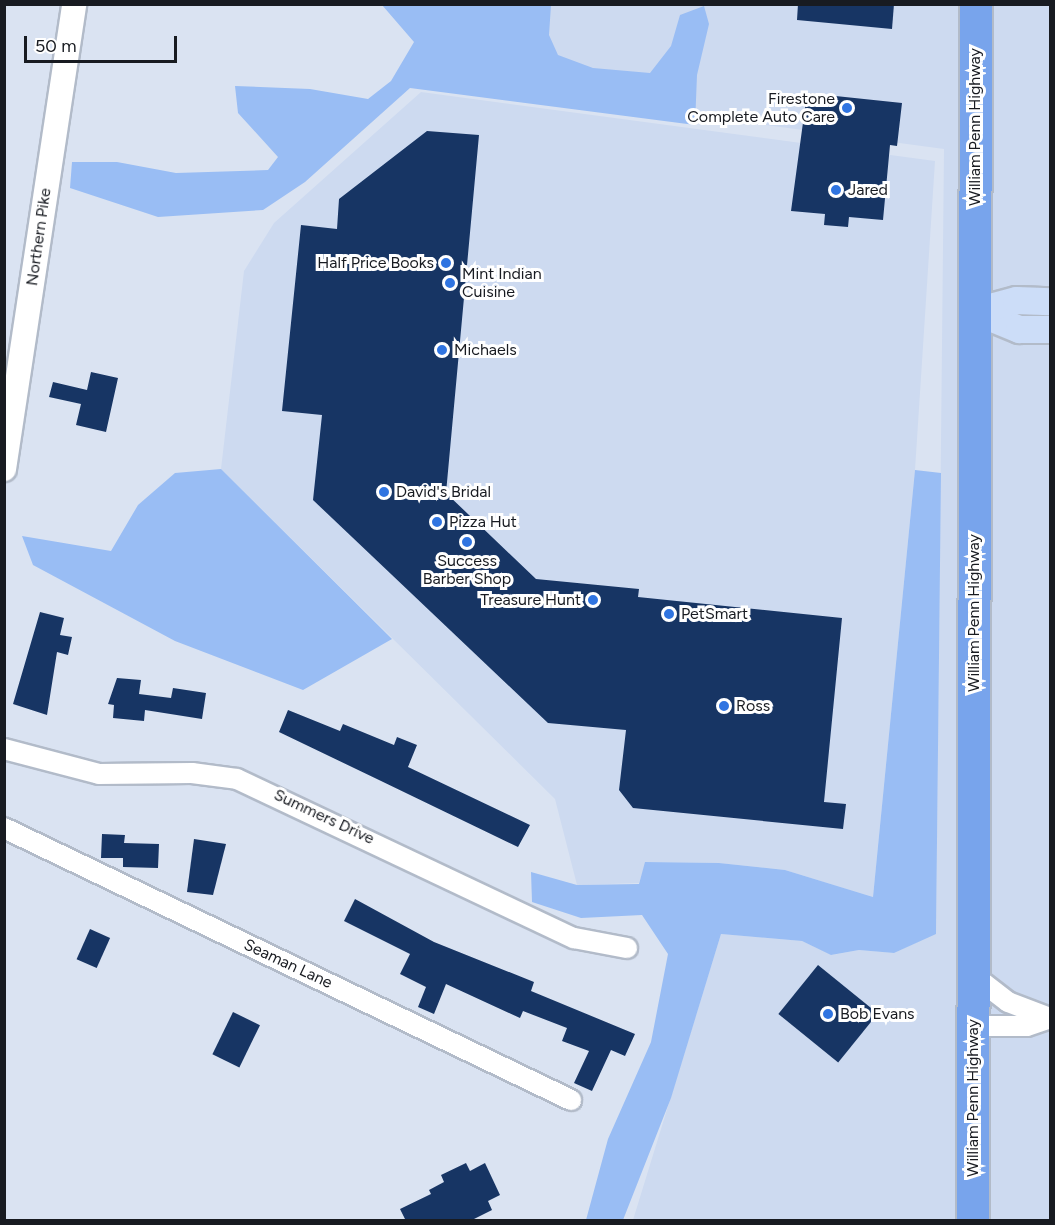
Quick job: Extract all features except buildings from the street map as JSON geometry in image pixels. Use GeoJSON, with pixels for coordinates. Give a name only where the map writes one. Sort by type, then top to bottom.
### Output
{"type":"FeatureCollection","features":[{"type":"Feature","properties":{"kind":"highway","name":"William Penn Highway"},"geometry":{"type":"LineString","coordinates":[[973,1221],[976,4]]}},
{"type":"Feature","properties":{"kind":"main road"},"geometry":{"type":"LineString","coordinates":[[975,310],[1016,300],[1050,301]]}},
{"type":"Feature","properties":{"kind":"main road"},"geometry":{"type":"LineString","coordinates":[[975,310],[1019,328],[1050,329]]}},
{"type":"Feature","properties":{"kind":"street","name":"Northern Pike"},"geometry":{"type":"LineString","coordinates":[[4,469],[12,377],[74,4]]}},
{"type":"Feature","properties":{"kind":"street","name":"Summers Drive"},"geometry":{"type":"LineString","coordinates":[[4,749],[99,774],[192,773],[237,779],[574,938],[627,948]]}},
{"type":"Feature","properties":{"kind":"street","name":"Seaman Lane"},"geometry":{"type":"LineString","coordinates":[[4,828],[571,1100]]}},
{"type":"Feature","properties":{"kind":"street"},"geometry":{"type":"LineString","coordinates":[[974,975],[1008,1002],[1050,1018]]}},
{"type":"Feature","properties":{"kind":"street"},"geometry":{"type":"LineString","coordinates":[[973,1026],[1027,1026],[1050,1018]]}},
{"type":"Feature","properties":{"kind":"shaded area"},"geometry":{"type":"Polygon","coordinates":[[[382,5],[551,5],[549,35],[558,55],[593,68],[650,73],[671,46],[680,15],[704,6],[709,24],[697,75],[695,125],[410,88],[305,182],[263,210],[158,217],[70,188],[72,162],[117,162],[176,173],[268,170],[278,157],[238,113],[235,86],[310,89],[368,99],[391,81],[414,42],[382,5]]]}},
{"type":"Feature","properties":{"kind":"shaded area"},"geometry":{"type":"Polygon","coordinates":[[[439,5],[1050,5],[1050,1220],[633,1220],[721,934],[802,941],[832,955],[859,950],[894,953],[936,933],[944,149],[426,79],[439,5]]]}},
{"type":"Feature","properties":{"kind":"shaded area"},"geometry":{"type":"Polygon","coordinates":[[[421,92],[935,161],[915,470],[873,897],[785,870],[719,863],[646,862],[639,883],[577,885],[555,799],[221,469],[244,271],[274,223],[421,92]]]}},
{"type":"Feature","properties":{"kind":"shaded area"},"geometry":{"type":"Polygon","coordinates":[[[221,469],[392,639],[303,690],[175,641],[33,565],[22,536],[111,551],[138,505],[175,473],[221,469]]]}},
{"type":"Feature","properties":{"kind":"shaded area"},"geometry":{"type":"Polygon","coordinates":[[[915,470],[941,473],[936,934],[894,953],[859,950],[831,955],[802,941],[721,934],[671,1098],[623,1220],[586,1220],[608,1139],[651,1042],[668,954],[642,915],[581,918],[532,902],[531,872],[577,885],[639,884],[645,862],[719,863],[785,870],[873,897],[915,470]]]}},
{"type":"Feature","properties":{"kind":"place","name":"Firestone Complete Auto Care"},"geometry":{"type":"Point","coordinates":[847,108]}},
{"type":"Feature","properties":{"kind":"place","name":"Jared"},"geometry":{"type":"Point","coordinates":[836,190]}},
{"type":"Feature","properties":{"kind":"place","name":"Half Price Books"},"geometry":{"type":"Point","coordinates":[446,263]}},
{"type":"Feature","properties":{"kind":"place","name":"Mint Indian Cuisine"},"geometry":{"type":"Point","coordinates":[450,283]}},
{"type":"Feature","properties":{"kind":"place","name":"Michaels"},"geometry":{"type":"Point","coordinates":[442,350]}},
{"type":"Feature","properties":{"kind":"place","name":"David's Bridal"},"geometry":{"type":"Point","coordinates":[384,492]}},
{"type":"Feature","properties":{"kind":"place","name":"Pizza Hut"},"geometry":{"type":"Point","coordinates":[437,522]}},
{"type":"Feature","properties":{"kind":"place","name":"Success Barber Shop"},"geometry":{"type":"Point","coordinates":[467,542]}},
{"type":"Feature","properties":{"kind":"place","name":"Treasure Hunt"},"geometry":{"type":"Point","coordinates":[593,600]}},
{"type":"Feature","properties":{"kind":"place","name":"PetSmart"},"geometry":{"type":"Point","coordinates":[669,614]}},
{"type":"Feature","properties":{"kind":"place","name":"Ross"},"geometry":{"type":"Point","coordinates":[724,706]}},
{"type":"Feature","properties":{"kind":"place","name":"Bob Evans"},"geometry":{"type":"Point","coordinates":[828,1014]}}]}
